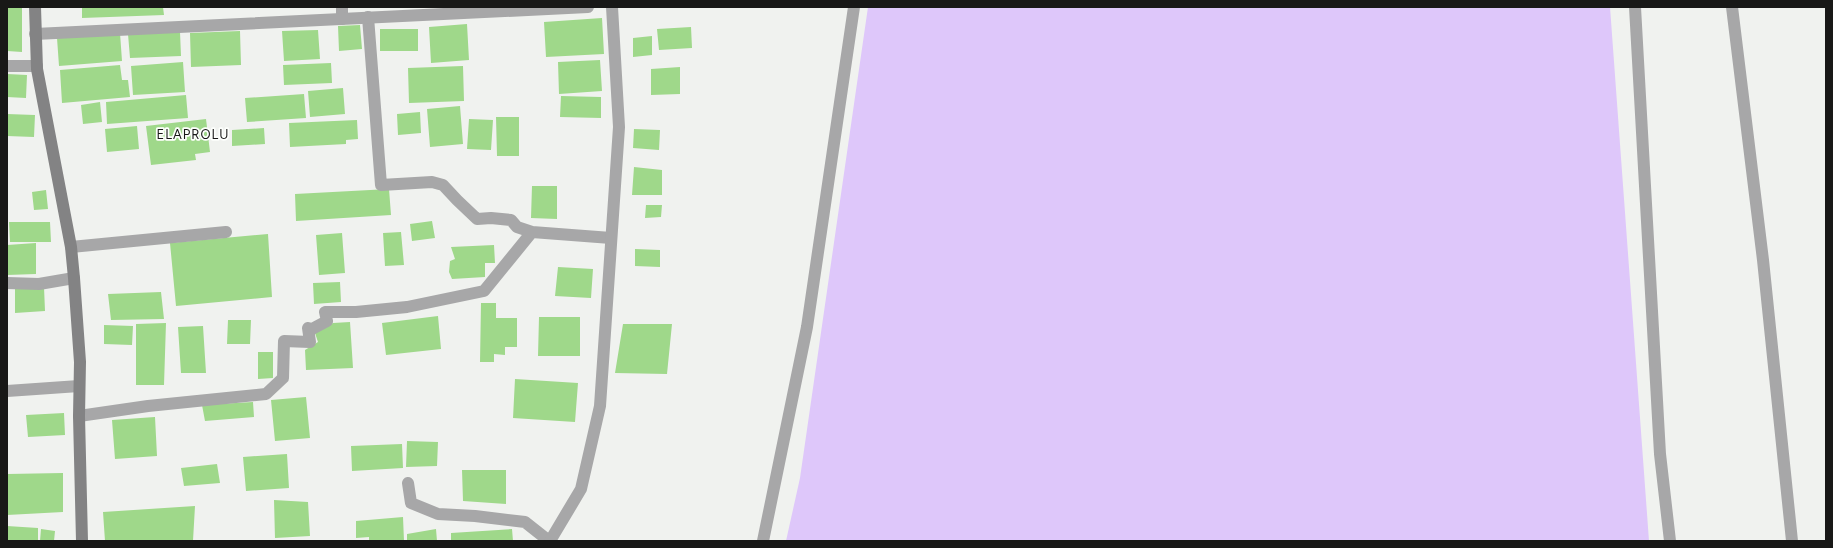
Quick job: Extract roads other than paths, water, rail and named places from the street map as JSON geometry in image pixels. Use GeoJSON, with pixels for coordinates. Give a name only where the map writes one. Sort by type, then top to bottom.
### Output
{"type":"FeatureCollection","features":[{"type":"Feature","properties":{"kind":"main road"},"geometry":{"type":"LineString","coordinates":[[34,7],[37,66],[57,182],[71,247],[74,278],[80,362],[79,416],[82,541]]}},
{"type":"Feature","properties":{"kind":"street"},"geometry":{"type":"LineString","coordinates":[[35,34],[342,13],[368,17],[588,7]]}},
{"type":"Feature","properties":{"kind":"street"},"geometry":{"type":"LineString","coordinates":[[408,483],[411,503],[438,514],[476,516],[525,522],[549,541],[581,489],[600,406],[619,128],[612,7]]}},
{"type":"Feature","properties":{"kind":"street"},"geometry":{"type":"LineString","coordinates":[[763,541],[807,327],[854,7]]}},
{"type":"Feature","properties":{"kind":"street"},"geometry":{"type":"LineString","coordinates":[[1635,7],[1660,454],[1670,541]]}},
{"type":"Feature","properties":{"kind":"street"},"geometry":{"type":"LineString","coordinates":[[1732,7],[1763,260],[1792,541]]}},
{"type":"Feature","properties":{"kind":"street"},"geometry":{"type":"LineString","coordinates":[[368,17],[381,185],[432,182],[444,185],[477,219],[490,218],[511,220],[516,227],[532,232],[611,238]]}},
{"type":"Feature","properties":{"kind":"street"},"geometry":{"type":"LineString","coordinates":[[7,66],[37,66]]}},
{"type":"Feature","properties":{"kind":"street"},"geometry":{"type":"LineString","coordinates":[[71,247],[226,232]]}},
{"type":"Feature","properties":{"kind":"street"},"geometry":{"type":"LineString","coordinates":[[79,416],[148,406],[266,394],[283,378],[284,341],[310,342],[308,328],[312,329],[326,321],[325,312],[356,312],[407,306],[484,291],[532,232]]}},
{"type":"Feature","properties":{"kind":"street"},"geometry":{"type":"LineString","coordinates":[[7,283],[39,284],[74,278]]}},
{"type":"Feature","properties":{"kind":"street"},"geometry":{"type":"LineString","coordinates":[[7,390],[79,386]]}},
{"type":"Feature","properties":{"kind":"district","name":"ELAPROLU"},"geometry":{"type":"Point","coordinates":[193,134]}}]}
